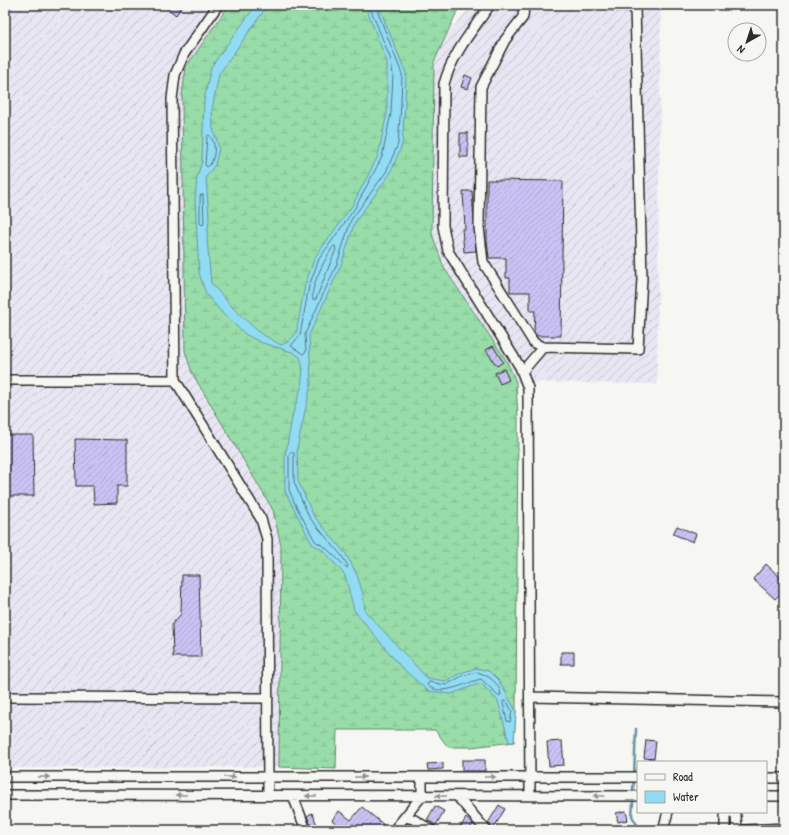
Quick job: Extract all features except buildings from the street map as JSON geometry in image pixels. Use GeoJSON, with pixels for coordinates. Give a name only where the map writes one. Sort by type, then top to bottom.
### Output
{"type":"FeatureCollection","features":[{"type":"Feature","properties":{"kind":"street"},"geometry":{"type":"LineString","coordinates":[[218,5],[184,54],[175,75],[172,99],[175,380],[261,519],[267,539],[268,795]]}},
{"type":"Feature","properties":{"kind":"street"},"geometry":{"type":"LineString","coordinates":[[490,5],[448,68],[444,84],[443,226],[448,251],[522,372],[528,388],[530,796]]}},
{"type":"Feature","properties":{"kind":"street"},"geometry":{"type":"LineString","coordinates":[[524,5],[523,17],[505,40],[481,86],[479,227],[483,262],[534,343],[543,347],[638,349],[642,278],[635,6],[611,5]]}},
{"type":"Feature","properties":{"kind":"street"},"geometry":{"type":"LineString","coordinates":[[522,372],[543,347]]}},
{"type":"Feature","properties":{"kind":"street"},"geometry":{"type":"LineString","coordinates":[[5,380],[175,380]]}},
{"type":"Feature","properties":{"kind":"street"},"geometry":{"type":"LineString","coordinates":[[530,696],[784,702]]}},
{"type":"Feature","properties":{"kind":"street"},"geometry":{"type":"LineString","coordinates":[[5,697],[268,698]]}},
{"type":"Feature","properties":{"kind":"street"},"geometry":{"type":"LineString","coordinates":[[5,777],[635,778]]}},
{"type":"Feature","properties":{"kind":"street"},"geometry":{"type":"LineString","coordinates":[[394,830],[422,796],[422,777]]}},
{"type":"Feature","properties":{"kind":"street"},"geometry":{"type":"LineString","coordinates":[[767,778],[784,778]]}},
{"type":"Feature","properties":{"kind":"street"},"geometry":{"type":"LineString","coordinates":[[5,796],[637,796]]}},
{"type":"Feature","properties":{"kind":"street"},"geometry":{"type":"LineString","coordinates":[[293,796],[306,830]]}},
{"type":"Feature","properties":{"kind":"street"},"geometry":{"type":"LineString","coordinates":[[457,796],[486,830]]}},
{"type":"Feature","properties":{"kind":"street"},"geometry":{"type":"LineString","coordinates":[[767,796],[784,796]]}},
{"type":"Feature","properties":{"kind":"street"},"geometry":{"type":"LineString","coordinates":[[663,830],[668,813]]}},
{"type":"Feature","properties":{"kind":"street"},"geometry":{"type":"LineString","coordinates":[[725,830],[725,816],[727,813]]}},
{"type":"Feature","properties":{"kind":"street"},"geometry":{"type":"LineString","coordinates":[[734,813],[736,816],[737,830]]}},
{"type":"Feature","properties":{"kind":"street"},"geometry":{"type":"LineString","coordinates":[[405,817],[413,819],[431,830]]}},
{"type":"Feature","properties":{"kind":"street"},"geometry":{"type":"LineString","coordinates":[[745,830],[784,828]]}},
{"type":"Feature","properties":{"kind":"shaded area"},"geometry":{"type":"Polygon","coordinates":[[[5,5],[229,5],[202,43],[185,351],[192,373],[273,510],[281,546],[279,767],[5,768],[5,5]]]}},
{"type":"Feature","properties":{"kind":"shaded area"},"geometry":{"type":"Polygon","coordinates":[[[472,5],[661,5],[657,384],[516,382],[506,360],[444,268],[432,234],[434,62],[442,40],[472,5]]]}},
{"type":"Feature","properties":{"kind":"green space"},"geometry":{"type":"Polygon","coordinates":[[[229,5],[460,5],[434,62],[432,234],[444,268],[506,360],[516,382],[518,419],[516,711],[514,742],[471,747],[448,747],[435,730],[337,730],[336,769],[279,767],[281,546],[273,510],[192,373],[185,351],[182,95],[186,67],[229,5]]]}},
{"type":"Feature","properties":{"kind":"water"},"geometry":{"type":"Polygon","coordinates":[[[256,5],[268,5],[219,74],[212,110],[213,129],[219,148],[215,165],[206,177],[209,218],[207,239],[211,283],[234,309],[260,333],[281,345],[288,342],[296,334],[305,285],[315,257],[352,206],[378,156],[387,113],[387,62],[365,5],[378,5],[406,73],[402,145],[390,174],[355,222],[341,265],[309,335],[311,384],[297,448],[298,481],[313,515],[346,554],[357,575],[363,594],[365,611],[427,678],[445,681],[476,668],[489,671],[499,681],[516,711],[514,742],[509,742],[498,701],[481,683],[451,694],[428,691],[400,666],[354,610],[345,575],[323,550],[312,544],[285,491],[285,456],[293,413],[301,388],[303,369],[300,357],[292,352],[260,342],[245,334],[224,315],[206,294],[199,273],[195,200],[197,177],[202,161],[204,100],[211,67],[256,5]]]}},
{"type":"Feature","properties":{"kind":"waterway"},"geometry":{"type":"LineString","coordinates":[[634,775],[636,729]]}},
{"type":"Feature","properties":{"kind":"waterway"},"geometry":{"type":"LineString","coordinates":[[633,789],[634,780]]}},
{"type":"Feature","properties":{"kind":"waterway"},"geometry":{"type":"LineString","coordinates":[[633,803],[632,816],[640,830]]}}]}
